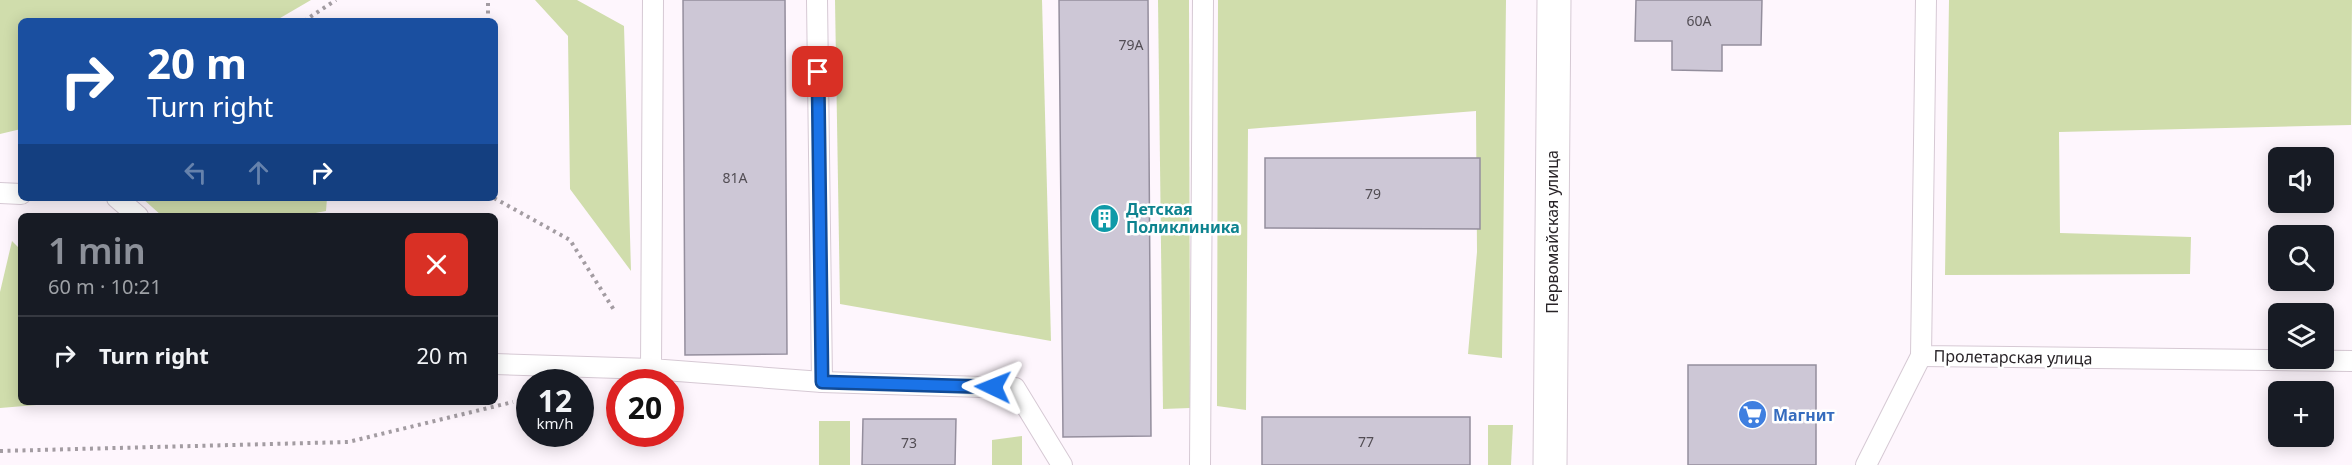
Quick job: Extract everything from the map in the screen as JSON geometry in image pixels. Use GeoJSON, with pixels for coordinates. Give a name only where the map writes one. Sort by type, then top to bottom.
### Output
{"type":"FeatureCollection","features":[{"type":"Feature","properties":{"kind":"main road","name":"Первомайская улица"},"geometry":{"type":"LineString","coordinates":[[1550,465],[1554,0]]}},
{"type":"Feature","properties":{"kind":"lane"},"geometry":{"type":"LineString","coordinates":[[498,364],[651,369],[653,0]]}},
{"type":"Feature","properties":{"kind":"lane"},"geometry":{"type":"LineString","coordinates":[[817,0],[822,382]]}},
{"type":"Feature","properties":{"kind":"lane"},"geometry":{"type":"LineString","coordinates":[[1200,465],[1203,0]]}},
{"type":"Feature","properties":{"kind":"lane","name":"Пролетарская улица"},"geometry":{"type":"LineString","coordinates":[[1926,0],[1921,356],[2352,360]]}},
{"type":"Feature","properties":{"kind":"lane"},"geometry":{"type":"LineString","coordinates":[[0,193],[18,194]]}},
{"type":"Feature","properties":{"kind":"lane"},"geometry":{"type":"LineString","coordinates":[[120,201],[134,213]]}},
{"type":"Feature","properties":{"kind":"lane"},"geometry":{"type":"LineString","coordinates":[[1866,465],[1921,356]]}},
{"type":"Feature","properties":{"kind":"lane"},"geometry":{"type":"LineString","coordinates":[[684,372],[822,382],[1015,388],[1062,465]]}},
{"type":"Feature","properties":{"kind":"path"},"geometry":{"type":"LineString","coordinates":[[309,18],[336,0]]}},
{"type":"Feature","properties":{"kind":"path"},"geometry":{"type":"LineString","coordinates":[[488,0],[488,18]]}},
{"type":"Feature","properties":{"kind":"path"},"geometry":{"type":"LineString","coordinates":[[498,200],[570,240],[651,369]]}},
{"type":"Feature","properties":{"kind":"path"},"geometry":{"type":"LineString","coordinates":[[0,451],[348,442],[516,401]]}},
{"type":"Feature","properties":{"kind":"green space"},"geometry":{"type":"Polygon","coordinates":[[[0,0],[311,0],[280,18],[18,18],[18,130],[0,134],[0,0]]]}},
{"type":"Feature","properties":{"kind":"green space"},"geometry":{"type":"Polygon","coordinates":[[[535,0],[577,0],[624,26],[631,271],[570,189],[568,36],[535,0]]]}},
{"type":"Feature","properties":{"kind":"green space"},"geometry":{"type":"Polygon","coordinates":[[[835,0],[1042,0],[1051,341],[840,304],[835,0]]]}},
{"type":"Feature","properties":{"kind":"green space"},"geometry":{"type":"Polygon","coordinates":[[[1158,0],[1189,0],[1190,408],[1163,409],[1158,0]]]}},
{"type":"Feature","properties":{"kind":"green space"},"geometry":{"type":"Polygon","coordinates":[[[1218,0],[1506,0],[1502,358],[1468,354],[1477,252],[1476,111],[1248,129],[1246,410],[1217,406],[1218,0]]]}},
{"type":"Feature","properties":{"kind":"green space"},"geometry":{"type":"Polygon","coordinates":[[[1949,0],[2352,0],[2351,125],[2059,132],[2060,233],[2191,237],[2190,274],[1945,275],[1949,0]]]}},
{"type":"Feature","properties":{"kind":"green space"},"geometry":{"type":"Polygon","coordinates":[[[145,201],[327,201],[326,211],[316,213],[159,213],[145,201]]]}},
{"type":"Feature","properties":{"kind":"green space"},"geometry":{"type":"Polygon","coordinates":[[[12,241],[18,247],[18,405],[36,405],[0,408],[0,292],[12,241]]]}},
{"type":"Feature","properties":{"kind":"green space"},"geometry":{"type":"Polygon","coordinates":[[[819,421],[850,421],[850,465],[819,465],[819,421]]]}},
{"type":"Feature","properties":{"kind":"green space"},"geometry":{"type":"Polygon","coordinates":[[[1488,425],[1513,425],[1511,465],[1488,465],[1488,425]]]}},
{"type":"Feature","properties":{"kind":"green space"},"geometry":{"type":"Polygon","coordinates":[[[1022,436],[1022,465],[992,465],[992,440],[1022,436]]]}},
{"type":"Feature","properties":{"kind":"building"},"geometry":{"type":"Polygon","coordinates":[[[683,0],[785,0],[787,354],[685,355],[683,0]]]}},
{"type":"Feature","properties":{"kind":"building","name":"Детская Поликлиника"},"geometry":{"type":"Polygon","coordinates":[[[1059,0],[1148,0],[1151,436],[1063,437],[1059,0]]]}},
{"type":"Feature","properties":{"kind":"building"},"geometry":{"type":"Polygon","coordinates":[[[1636,0],[1762,0],[1761,45],[1722,45],[1722,71],[1672,70],[1672,41],[1635,41],[1636,0]]]}},
{"type":"Feature","properties":{"kind":"building"},"geometry":{"type":"Polygon","coordinates":[[[1265,158],[1480,158],[1480,229],[1265,228],[1265,158]]]}},
{"type":"Feature","properties":{"kind":"building","name":"Магнит"},"geometry":{"type":"Polygon","coordinates":[[[1688,365],[1816,365],[1816,465],[1688,465],[1688,365]]]}},
{"type":"Feature","properties":{"kind":"building"},"geometry":{"type":"Polygon","coordinates":[[[1262,417],[1470,417],[1470,465],[1262,465],[1262,417]]]}},
{"type":"Feature","properties":{"kind":"building"},"geometry":{"type":"Polygon","coordinates":[[[863,419],[956,419],[955,465],[862,465],[863,419]]]}},
{"type":"Feature","properties":{"kind":"place","name":"Детская Поликлиника"},"geometry":{"type":"Point","coordinates":[1105,218]}},
{"type":"Feature","properties":{"kind":"place","name":"Магнит"},"geometry":{"type":"Point","coordinates":[1752,415]}},
{"type":"Feature","properties":{"kind":"route"},"geometry":{"type":"LineString","coordinates":[[818,72],[822,382],[993,387]]}}]}
